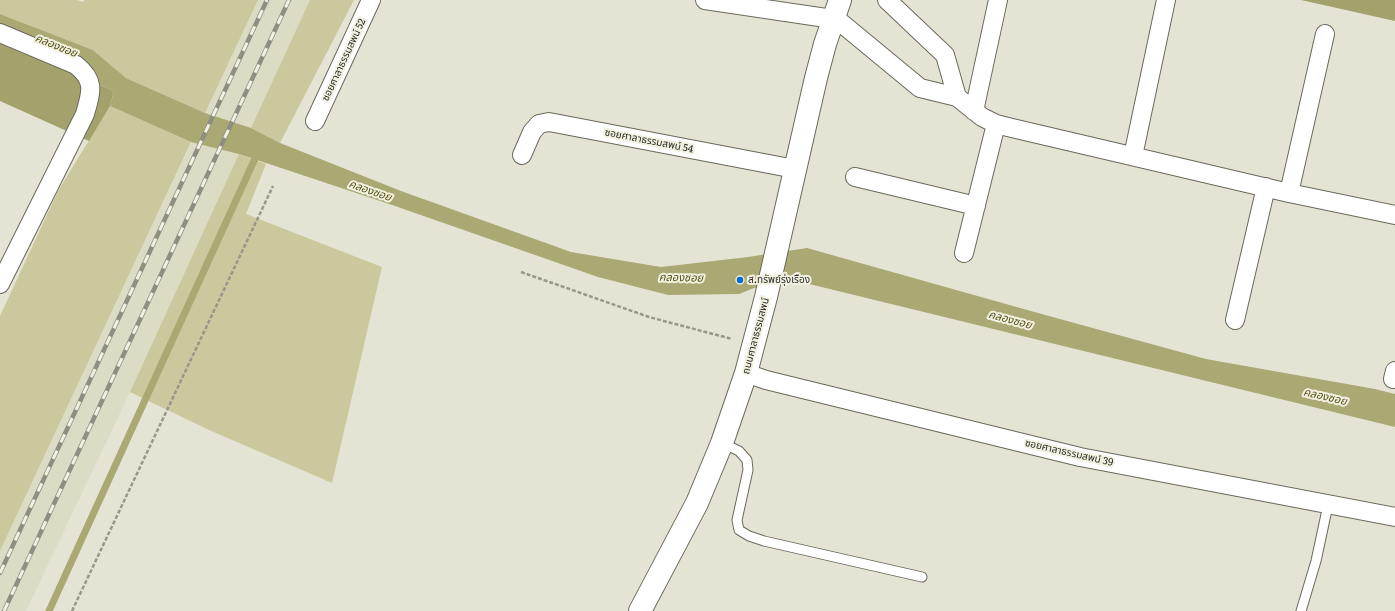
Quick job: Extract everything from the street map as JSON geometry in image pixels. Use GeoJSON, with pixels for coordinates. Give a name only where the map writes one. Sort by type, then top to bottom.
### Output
{"type":"FeatureCollection","features":[{"type":"Feature","properties":{"kind":"street","name":"ซอยศาลาธรรมสพน์ 52"},"geometry":{"type":"LineString","coordinates":[[315,121],[372,0]]}},
{"type":"Feature","properties":{"kind":"street"},"geometry":{"type":"LineString","coordinates":[[705,0],[836,12],[920,88],[956,97],[982,117],[996,124],[1290,193],[1395,215]]}},
{"type":"Feature","properties":{"kind":"street"},"geometry":{"type":"LineString","coordinates":[[887,0],[945,55],[956,97]]}},
{"type":"Feature","properties":{"kind":"street"},"geometry":{"type":"LineString","coordinates":[[974,111],[998,0]]}},
{"type":"Feature","properties":{"kind":"street"},"geometry":{"type":"LineString","coordinates":[[1133,156],[1166,0]]}},
{"type":"Feature","properties":{"kind":"street","name":"ถนนศาลาธรรมสพน์"},"geometry":{"type":"LineString","coordinates":[[640,611],[697,503],[722,443],[746,373],[766,297],[816,78],[836,12]]}},
{"type":"Feature","properties":{"kind":"street"},"geometry":{"type":"LineString","coordinates":[[0,33],[76,65],[85,73],[89,80],[90,93],[85,114],[0,284]]}},
{"type":"Feature","properties":{"kind":"street"},"geometry":{"type":"LineString","coordinates":[[1290,193],[1325,34]]}},
{"type":"Feature","properties":{"kind":"street","name":"ซอยศาลาธรรมสพน์ 54"},"geometry":{"type":"LineString","coordinates":[[522,155],[532,132],[539,124],[549,122],[795,169]]}},
{"type":"Feature","properties":{"kind":"street"},"geometry":{"type":"LineString","coordinates":[[964,253],[996,124]]}},
{"type":"Feature","properties":{"kind":"street"},"geometry":{"type":"LineString","coordinates":[[855,177],[976,206]]}},
{"type":"Feature","properties":{"kind":"street"},"geometry":{"type":"LineString","coordinates":[[1235,320],[1266,187]]}},
{"type":"Feature","properties":{"kind":"street","name":"ซอยศาลาธรรมสพน์ 39"},"geometry":{"type":"LineString","coordinates":[[746,373],[766,380],[1080,457],[1395,517]]}},
{"type":"Feature","properties":{"kind":"lane"},"geometry":{"type":"LineString","coordinates":[[722,443],[739,451],[747,460],[748,470],[737,520],[740,530],[749,536],[764,541],[922,577]]}},
{"type":"Feature","properties":{"kind":"lane"},"geometry":{"type":"LineString","coordinates":[[1301,611],[1316,560],[1328,505]]}},
{"type":"Feature","properties":{"kind":"path"},"geometry":{"type":"LineString","coordinates":[[72,611],[273,186]]}},
{"type":"Feature","properties":{"kind":"path"},"geometry":{"type":"LineString","coordinates":[[521,272],[649,317],[754,344]]}},
{"type":"Feature","properties":{"kind":"shaded area"},"geometry":{"type":"Polygon","coordinates":[[[0,0],[77,0],[83,2],[84,0],[258,0],[205,113],[126,78],[93,50],[0,14],[0,0]]]}},
{"type":"Feature","properties":{"kind":"shaded area"},"geometry":{"type":"Polygon","coordinates":[[[258,0],[310,0],[130,392],[26,611],[0,611],[0,551],[258,0]]]}},
{"type":"Feature","properties":{"kind":"shaded area"},"geometry":{"type":"Polygon","coordinates":[[[310,0],[354,0],[280,143],[251,128],[310,0]]]}},
{"type":"Feature","properties":{"kind":"shaded area"},"geometry":{"type":"Polygon","coordinates":[[[1301,0],[1395,0],[1395,21],[1301,0]]]}},
{"type":"Feature","properties":{"kind":"shaded area"},"geometry":{"type":"Polygon","coordinates":[[[0,43],[114,91],[110,106],[89,141],[0,101],[0,43]]]}},
{"type":"Feature","properties":{"kind":"shaded area"},"geometry":{"type":"Polygon","coordinates":[[[110,106],[191,142],[0,551],[0,316],[58,191],[110,106]]]}},
{"type":"Feature","properties":{"kind":"shaded area"},"geometry":{"type":"Polygon","coordinates":[[[239,154],[266,164],[246,214],[382,267],[332,483],[209,430],[130,392],[239,154]]]}},
{"type":"Feature","properties":{"kind":"water","name":"คลองซอย"},"geometry":{"type":"Polygon","coordinates":[[[0,14],[93,50],[126,78],[205,113],[251,128],[280,143],[401,191],[571,252],[661,267],[748,257],[807,248],[1206,359],[1375,389],[1395,394],[1395,427],[805,283],[764,284],[739,294],[668,295],[598,277],[395,206],[239,154],[191,142],[110,106],[114,91],[0,43],[0,14]]]}},
{"type":"Feature","properties":{"kind":"waterway"},"geometry":{"type":"LineString","coordinates":[[49,611],[258,152]]}},
{"type":"Feature","properties":{"kind":"railway"},"geometry":{"type":"LineString","coordinates":[[0,573],[267,0]]}},
{"type":"Feature","properties":{"kind":"railway"},"geometry":{"type":"LineString","coordinates":[[4,611],[289,0]]}},
{"type":"Feature","properties":{"kind":"place","name":"ส.ทรัพย์รุ่งเรือง"},"geometry":{"type":"Point","coordinates":[740,280]}}]}
